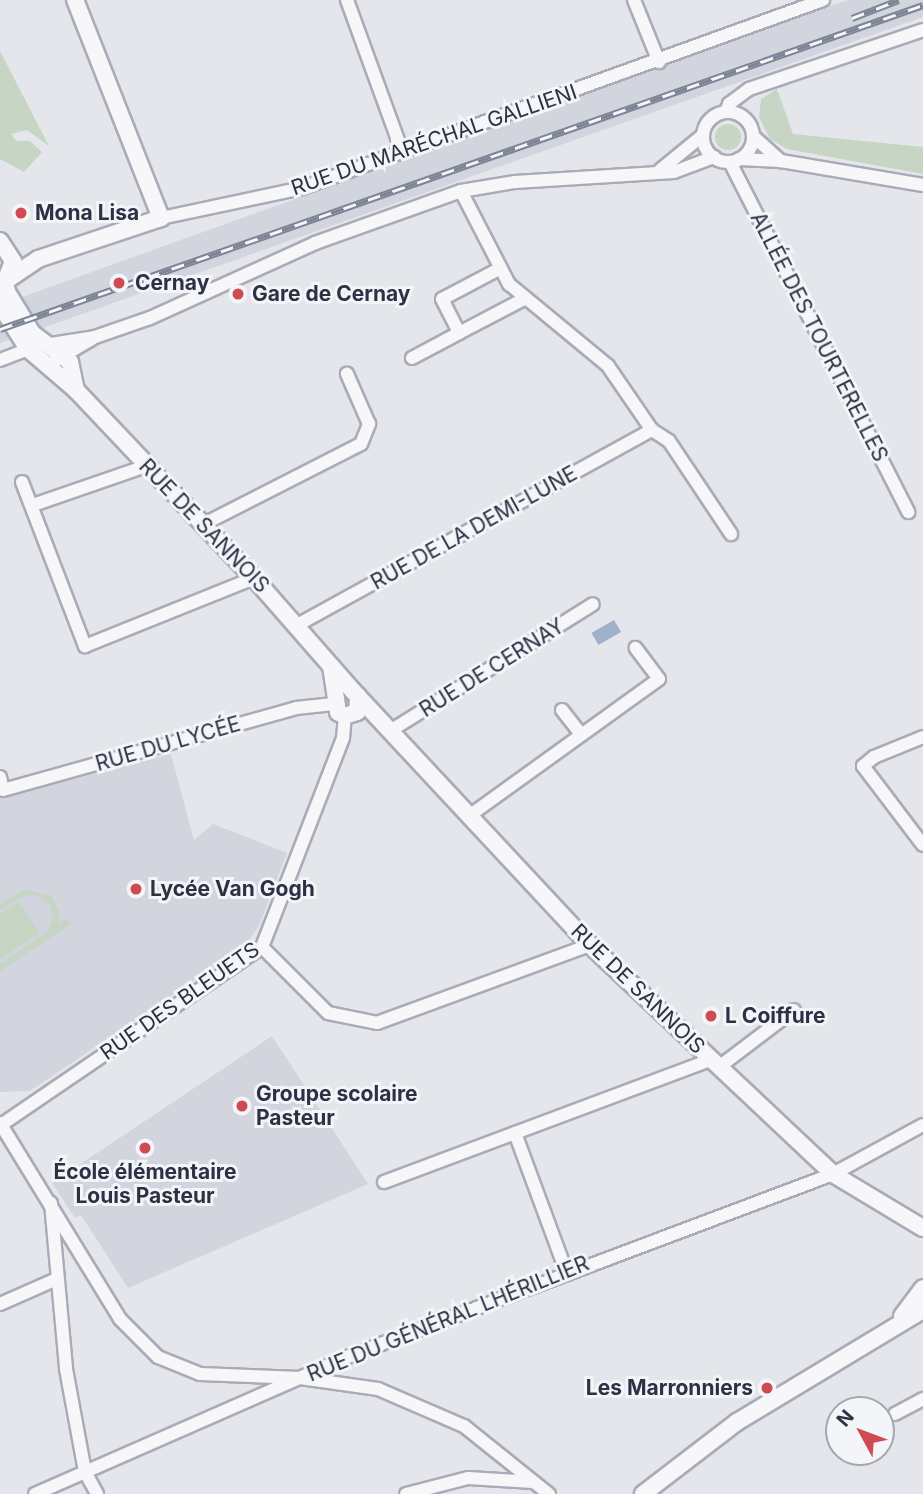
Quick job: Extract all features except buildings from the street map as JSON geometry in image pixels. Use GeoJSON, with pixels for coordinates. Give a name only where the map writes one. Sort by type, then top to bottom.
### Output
{"type":"FeatureCollection","features":[{"type":"Feature","properties":{"kind":"street"},"geometry":{"type":"LineString","coordinates":[[75,0],[161,218]]}},
{"type":"Feature","properties":{"kind":"street"},"geometry":{"type":"LineString","coordinates":[[347,0],[402,151]]}},
{"type":"Feature","properties":{"kind":"street"},"geometry":{"type":"LineString","coordinates":[[634,0],[659,62]]}},
{"type":"Feature","properties":{"kind":"street","name":"RUE DU MARÉCHAL GALLIENI"},"geometry":{"type":"LineString","coordinates":[[4,282],[38,259],[161,218],[302,188],[659,62],[823,0]]}},
{"type":"Feature","properties":{"kind":"street"},"geometry":{"type":"LineString","coordinates":[[726,112],[729,104],[749,89],[923,30]]}},
{"type":"Feature","properties":{"kind":"street"},"geometry":{"type":"LineString","coordinates":[[660,170],[703,135],[710,119],[726,112],[742,116],[753,136],[781,161]]}},
{"type":"Feature","properties":{"kind":"street"},"geometry":{"type":"LineString","coordinates":[[703,135],[714,157]]}},
{"type":"Feature","properties":{"kind":"street"},"geometry":{"type":"LineString","coordinates":[[734,160],[749,149],[753,136]]}},
{"type":"Feature","properties":{"kind":"street"},"geometry":{"type":"LineString","coordinates":[[51,344],[95,337],[208,294],[315,243],[461,191],[660,170],[674,172],[714,157],[781,161],[923,185]]}},
{"type":"Feature","properties":{"kind":"street","name":"ALLÉE DES TOURTERELLES"},"geometry":{"type":"LineString","coordinates":[[734,160],[908,512]]}},
{"type":"Feature","properties":{"kind":"street"},"geometry":{"type":"LineString","coordinates":[[461,191],[499,270],[524,299],[608,366],[652,430],[669,441],[731,534]]}},
{"type":"Feature","properties":{"kind":"street"},"geometry":{"type":"LineString","coordinates":[[4,244],[13,261],[4,282],[7,292],[32,333],[66,357]]}},
{"type":"Feature","properties":{"kind":"street"},"geometry":{"type":"LineString","coordinates":[[4,244],[38,259]]}},
{"type":"Feature","properties":{"kind":"street"},"geometry":{"type":"LineString","coordinates":[[459,333],[442,299],[499,270]]}},
{"type":"Feature","properties":{"kind":"street"},"geometry":{"type":"LineString","coordinates":[[412,358],[524,299]]}},
{"type":"Feature","properties":{"kind":"street","name":"RUE DE SANNOIS"},"geometry":{"type":"LineString","coordinates":[[0,305],[32,353],[76,390],[297,625],[330,664],[347,703],[385,726],[590,945],[832,1174],[923,1228]]}},
{"type":"Feature","properties":{"kind":"street"},"geometry":{"type":"LineString","coordinates":[[0,359],[32,353],[52,360],[66,357],[95,337]]}},
{"type":"Feature","properties":{"kind":"street","name":"RUE DE SANNOIS"},"geometry":{"type":"LineString","coordinates":[[66,357],[76,390]]}},
{"type":"Feature","properties":{"kind":"street"},"geometry":{"type":"LineString","coordinates":[[202,525],[361,444],[369,424],[347,374]]}},
{"type":"Feature","properties":{"kind":"street","name":"RUE DE LA DEMI-LUNE"},"geometry":{"type":"LineString","coordinates":[[297,625],[652,430]]}},
{"type":"Feature","properties":{"kind":"street"},"geometry":{"type":"LineString","coordinates":[[33,505],[146,466]]}},
{"type":"Feature","properties":{"kind":"street"},"geometry":{"type":"LineString","coordinates":[[22,482],[85,646],[254,578]]}},
{"type":"Feature","properties":{"kind":"street","name":"RUE DE CERNAY"},"geometry":{"type":"LineString","coordinates":[[385,726],[593,604]]}},
{"type":"Feature","properties":{"kind":"street"},"geometry":{"type":"LineString","coordinates":[[469,816],[659,679],[636,648]]}},
{"type":"Feature","properties":{"kind":"street","name":"RUE DU LYCÉE"},"geometry":{"type":"LineString","coordinates":[[2,783],[296,708],[347,703]]}},
{"type":"Feature","properties":{"kind":"street","name":"RUE DES BLEUETS"},"geometry":{"type":"LineString","coordinates":[[1,1124],[262,947],[343,737],[347,703]]}},
{"type":"Feature","properties":{"kind":"street"},"geometry":{"type":"LineString","coordinates":[[562,710],[581,734]]}},
{"type":"Feature","properties":{"kind":"street"},"geometry":{"type":"LineString","coordinates":[[923,737],[874,757],[863,766],[923,845]]}},
{"type":"Feature","properties":{"kind":"street"},"geometry":{"type":"LineString","coordinates":[[262,947],[328,1013],[377,1023],[590,945]]}},
{"type":"Feature","properties":{"kind":"street"},"geometry":{"type":"LineString","coordinates":[[384,1182],[515,1133],[715,1064],[794,1010]]}},
{"type":"Feature","properties":{"kind":"street","name":"RUE DU GÉNÉRAL LHÉRILLIER"},"geometry":{"type":"LineString","coordinates":[[1,1124],[120,1319],[158,1357],[200,1374],[300,1378],[566,1271],[832,1174],[923,1125]]}},
{"type":"Feature","properties":{"kind":"street"},"geometry":{"type":"LineString","coordinates":[[515,1133],[566,1271]]}},
{"type":"Feature","properties":{"kind":"street"},"geometry":{"type":"LineString","coordinates":[[51,1203],[66,1369],[85,1472],[97,1494]]}},
{"type":"Feature","properties":{"kind":"street"},"geometry":{"type":"LineString","coordinates":[[0,1304],[57,1279]]}},
{"type":"Feature","properties":{"kind":"street"},"geometry":{"type":"LineString","coordinates":[[894,1325],[923,1287]]}},
{"type":"Feature","properties":{"kind":"street"},"geometry":{"type":"LineString","coordinates":[[634,1494],[646,1491],[737,1422],[894,1325],[923,1310]]}},
{"type":"Feature","properties":{"kind":"street"},"geometry":{"type":"LineString","coordinates":[[35,1494],[300,1378],[378,1389],[422,1405],[464,1426],[549,1494]]}},
{"type":"Feature","properties":{"kind":"street"},"geometry":{"type":"LineString","coordinates":[[895,1414],[923,1399]]}},
{"type":"Feature","properties":{"kind":"street"},"geometry":{"type":"LineString","coordinates":[[406,1494],[468,1478],[533,1482]]}},
{"type":"Feature","properties":{"kind":"shaded area"},"geometry":{"type":"Polygon","coordinates":[[[848,0],[923,0],[923,17],[0,343],[0,305],[848,0]]]}},
{"type":"Feature","properties":{"kind":"shaded area","name":"Lycée Van Gogh"},"geometry":{"type":"Polygon","coordinates":[[[171,754],[194,840],[213,824],[287,853],[259,926],[244,947],[30,1091],[0,1092],[0,798],[171,754]]]}},
{"type":"Feature","properties":{"kind":"shaded area","name":"Groupe scolaire Pasteur"},"geometry":{"type":"Polygon","coordinates":[[[272,1036],[368,1184],[128,1288],[81,1215],[75,1218],[52,1183],[272,1036]]]}},
{"type":"Feature","properties":{"kind":"green space"},"geometry":{"type":"Polygon","coordinates":[[[0,51],[49,146],[27,130],[11,134],[16,141],[30,141],[42,152],[24,172],[0,159],[0,51]]]}},
{"type":"Feature","properties":{"kind":"green space"},"geometry":{"type":"Polygon","coordinates":[[[777,89],[793,134],[923,147],[923,174],[787,149],[770,139],[759,117],[761,99],[777,89]]]}},
{"type":"Feature","properties":{"kind":"green space"},"geometry":{"type":"Polygon","coordinates":[[[728,124],[738,127],[741,137],[738,147],[728,150],[718,147],[715,137],[718,127],[728,124]]]}},
{"type":"Feature","properties":{"kind":"green space"},"geometry":{"type":"Polygon","coordinates":[[[24,889],[51,896],[59,909],[59,923],[67,918],[71,924],[0,971],[0,964],[47,932],[53,920],[51,906],[35,895],[22,897],[0,911],[0,904],[24,889]]]}},
{"type":"Feature","properties":{"kind":"green space"},"geometry":{"type":"Polygon","coordinates":[[[19,901],[40,933],[0,960],[0,914],[19,901]]]}},
{"type":"Feature","properties":{"kind":"water"},"geometry":{"type":"Polygon","coordinates":[[[614,620],[621,632],[598,645],[591,633],[614,620]]]}},
{"type":"Feature","properties":{"kind":"railway"},"geometry":{"type":"LineString","coordinates":[[852,18],[899,0]]}},
{"type":"Feature","properties":{"kind":"railway"},"geometry":{"type":"LineString","coordinates":[[0,329],[923,5]]}},
{"type":"Feature","properties":{"kind":"place","name":"Mona Lisa"},"geometry":{"type":"Point","coordinates":[21,213]}},
{"type":"Feature","properties":{"kind":"place","name":"Cernay"},"geometry":{"type":"Point","coordinates":[119,283]}},
{"type":"Feature","properties":{"kind":"place","name":"Gare de Cernay"},"geometry":{"type":"Point","coordinates":[238,294]}},
{"type":"Feature","properties":{"kind":"place","name":"Lycée Van Gogh"},"geometry":{"type":"Point","coordinates":[136,889]}},
{"type":"Feature","properties":{"kind":"place","name":"L Coiffure"},"geometry":{"type":"Point","coordinates":[711,1016]}},
{"type":"Feature","properties":{"kind":"place","name":"Groupe scolaire Pasteur"},"geometry":{"type":"Point","coordinates":[242,1106]}},
{"type":"Feature","properties":{"kind":"place","name":"École élémentaire Louis Pasteur"},"geometry":{"type":"Point","coordinates":[145,1148]}},
{"type":"Feature","properties":{"kind":"place","name":"Les Marronniers"},"geometry":{"type":"Point","coordinates":[767,1388]}}]}
